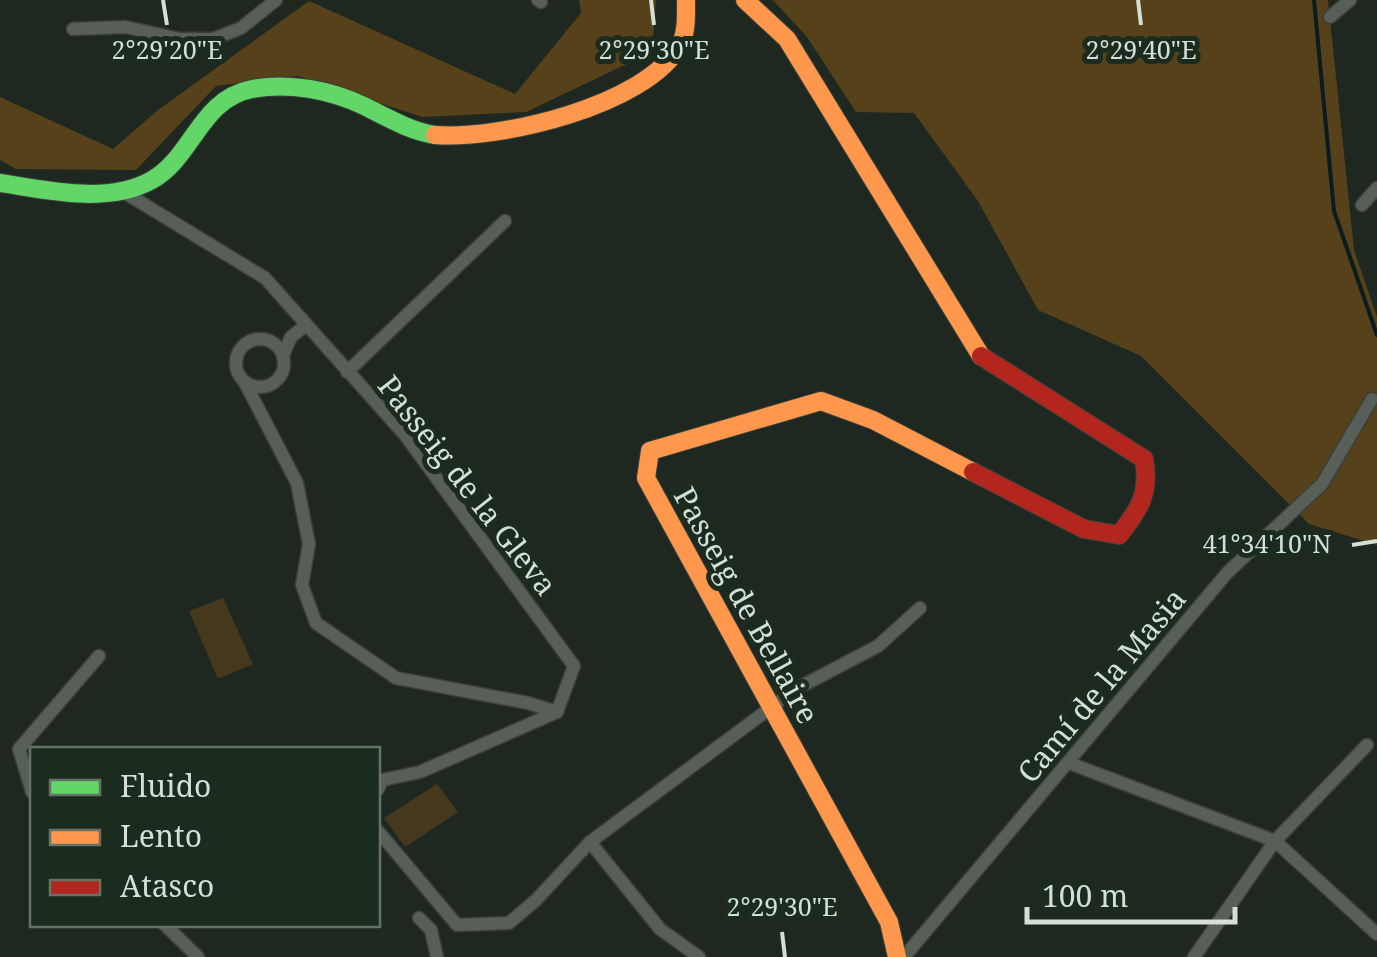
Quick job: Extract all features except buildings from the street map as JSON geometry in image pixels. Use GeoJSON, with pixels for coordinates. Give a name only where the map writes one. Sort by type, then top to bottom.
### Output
{"type":"FeatureCollection","features":[{"type":"Feature","properties":{"kind":"street"},"geometry":{"type":"LineString","coordinates":[[73,29],[125,27],[180,39],[213,38],[241,28],[276,0]]}},
{"type":"Feature","properties":{"kind":"street"},"geometry":{"type":"LineString","coordinates":[[0,183],[122,191],[151,181],[174,160],[216,104],[242,91],[272,88],[344,97],[432,135],[506,131],[559,118],[614,97],[661,70],[681,44],[686,0]]}},
{"type":"Feature","properties":{"kind":"street","name":"Passeig de Bellaire"},"geometry":{"type":"LineString","coordinates":[[745,0],[787,38],[976,353],[1144,459],[1149,484],[1141,508],[1119,535],[1084,529],[873,420],[821,401],[650,451],[646,478],[889,922],[897,957]]}},
{"type":"Feature","properties":{"kind":"street"},"geometry":{"type":"LineString","coordinates":[[1330,17],[1350,0]]}},
{"type":"Feature","properties":{"kind":"street"},"geometry":{"type":"LineString","coordinates":[[1362,205],[1377,188]]}},
{"type":"Feature","properties":{"kind":"street","name":"Passeig de la Gleva"},"geometry":{"type":"LineString","coordinates":[[122,191],[266,278],[405,435],[574,666],[556,712]]}},
{"type":"Feature","properties":{"kind":"street"},"geometry":{"type":"LineString","coordinates":[[347,372],[505,220]]}},
{"type":"Feature","properties":{"kind":"street"},"geometry":{"type":"LineString","coordinates":[[244,382],[260,387],[276,380],[291,337],[306,325]]}},
{"type":"Feature","properties":{"kind":"street"},"geometry":{"type":"LineString","coordinates":[[283,355],[264,339],[246,343],[236,356],[236,365],[297,483],[309,544],[302,586],[316,623],[396,678],[556,712]]}},
{"type":"Feature","properties":{"kind":"street","name":"Camí de la Masia"},"geometry":{"type":"LineString","coordinates":[[904,957],[1228,572],[1322,484],[1372,398]]}},
{"type":"Feature","properties":{"kind":"street"},"geometry":{"type":"LineString","coordinates":[[380,833],[457,924],[509,923],[590,842],[796,689],[878,646],[920,608]]}},
{"type":"Feature","properties":{"kind":"street"},"geometry":{"type":"LineString","coordinates":[[30,785],[19,748],[99,656]]}},
{"type":"Feature","properties":{"kind":"street"},"geometry":{"type":"LineString","coordinates":[[380,785],[382,780],[420,772],[556,712]]}},
{"type":"Feature","properties":{"kind":"street"},"geometry":{"type":"LineString","coordinates":[[1194,957],[1274,841],[1367,745]]}},
{"type":"Feature","properties":{"kind":"street"},"geometry":{"type":"LineString","coordinates":[[1069,763],[1274,841],[1377,934]]}},
{"type":"Feature","properties":{"kind":"street"},"geometry":{"type":"LineString","coordinates":[[590,842],[660,929],[699,957]]}},
{"type":"Feature","properties":{"kind":"street"},"geometry":{"type":"LineString","coordinates":[[419,918],[432,930],[437,957]]}},
{"type":"Feature","properties":{"kind":"street"},"geometry":{"type":"LineString","coordinates":[[167,927],[198,957]]}},
{"type":"Feature","properties":{"kind":"shaded area"},"geometry":{"type":"Polygon","coordinates":[[[579,0],[656,0],[652,52],[526,112],[422,117],[298,76],[216,86],[136,170],[16,169],[0,160],[0,97],[113,149],[158,110],[309,1],[515,94],[581,13],[579,0]]]}},
{"type":"Feature","properties":{"kind":"shaded area"},"geometry":{"type":"Polygon","coordinates":[[[773,0],[1328,0],[1354,250],[1377,317],[1377,545],[1309,524],[1141,356],[1038,310],[978,201],[914,113],[856,112],[807,37],[773,0]]]}},
{"type":"Feature","properties":{"kind":"shaded area"},"geometry":{"type":"Polygon","coordinates":[[[223,598],[253,664],[218,679],[189,611],[223,598]]]}},
{"type":"Feature","properties":{"kind":"shaded area"},"geometry":{"type":"Polygon","coordinates":[[[437,784],[458,812],[405,847],[384,818],[437,784]]]}},
{"type":"Feature","properties":{"kind":"waterway"},"geometry":{"type":"LineString","coordinates":[[1314,0],[1334,211],[1377,335]]}},
{"type":"Feature","properties":{"kind":"traffic: fast"},"geometry":{"type":"LineString","coordinates":[[0,183],[77,194],[135,188],[166,170],[220,104],[234,95],[266,87],[295,87],[338,96],[435,135]]}},
{"type":"Feature","properties":{"kind":"traffic: slow"},"geometry":{"type":"LineString","coordinates":[[435,135],[496,132],[532,125],[604,102],[636,86],[662,67],[680,45],[686,0]]}},
{"type":"Feature","properties":{"kind":"traffic: slow"},"geometry":{"type":"LineString","coordinates":[[745,0],[787,39],[981,356]]}},
{"type":"Feature","properties":{"kind":"traffic: slow"},"geometry":{"type":"LineString","coordinates":[[897,957],[889,922],[646,478],[650,451],[821,401],[873,420],[973,472]]}},
{"type":"Feature","properties":{"kind":"traffic: jam"},"geometry":{"type":"LineString","coordinates":[[973,472],[1084,529],[1119,535],[1138,508],[1146,482],[1144,459],[981,356]]}}]}
